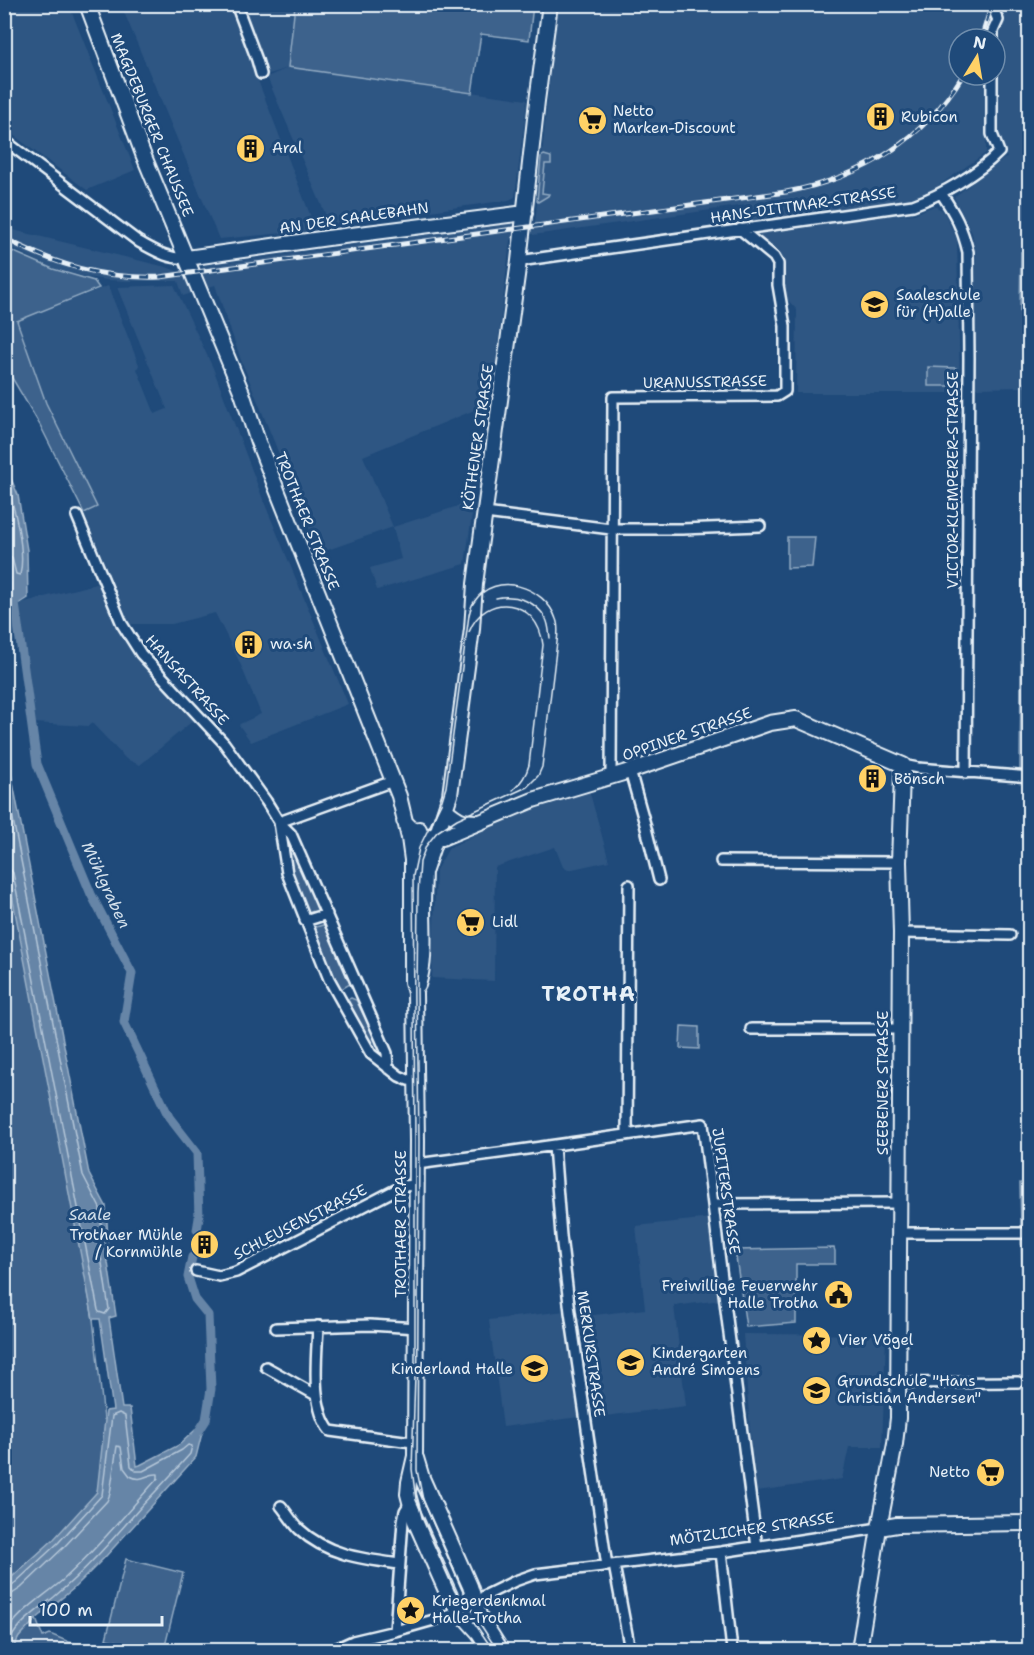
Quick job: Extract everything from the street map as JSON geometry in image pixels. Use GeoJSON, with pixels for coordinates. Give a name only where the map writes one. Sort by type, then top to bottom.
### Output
{"type":"FeatureCollection","features":[{"type":"Feature","properties":{"kind":"main road","name":"MAGDEBURGER CHAUSSEE"},"geometry":{"type":"LineString","coordinates":[[87,4],[143,154],[187,258]]}},
{"type":"Feature","properties":{"kind":"main road","name":"KÖTHENER STRASSE"},"geometry":{"type":"LineString","coordinates":[[425,870],[450,795],[550,4]]}},
{"type":"Feature","properties":{"kind":"main road","name":"AN DER SAALEBAHN"},"geometry":{"type":"LineString","coordinates":[[187,258],[525,213]]}},
{"type":"Feature","properties":{"kind":"main road","name":"TROTHAER STRASSE"},"geometry":{"type":"LineString","coordinates":[[187,258],[393,781],[417,823],[421,835],[425,870],[423,958],[416,993],[417,1328],[415,1456],[409,1482],[410,1503],[415,1521],[448,1595],[490,1650]]}},
{"type":"Feature","properties":{"kind":"main road","name":"OPPINER STRASSE"},"geometry":{"type":"LineString","coordinates":[[404,821],[421,835],[435,838],[450,835],[533,800],[630,771],[770,723],[796,719],[903,765]]}},
{"type":"Feature","properties":{"kind":"main road","name":"SEEBENER STRASSE"},"geometry":{"type":"LineString","coordinates":[[859,1650],[898,1418],[901,933],[899,862],[903,765]]}},
{"type":"Feature","properties":{"kind":"main road","name":"TROTHAER STRASSE"},"geometry":{"type":"LineString","coordinates":[[399,795],[412,860],[412,982],[416,993]]}},
{"type":"Feature","properties":{"kind":"main road"},"geometry":{"type":"LineString","coordinates":[[446,810],[465,822],[480,822]]}},
{"type":"Feature","properties":{"kind":"main road","name":"TROTHAER STRASSE"},"geometry":{"type":"LineString","coordinates":[[415,1456],[422,1478],[470,1586],[480,1599],[479,1615],[501,1650]]}},
{"type":"Feature","properties":{"kind":"main road","name":"MÖTZLICHER STRASSE"},"geometry":{"type":"LineString","coordinates":[[879,1528],[897,1525],[1029,1524]]}},
{"type":"Feature","properties":{"kind":"street"},"geometry":{"type":"LineString","coordinates":[[236,4],[261,74]]}},
{"type":"Feature","properties":{"kind":"street"},"geometry":{"type":"LineString","coordinates":[[991,4],[998,20],[995,27]]}},
{"type":"Feature","properties":{"kind":"street","name":"HANS-DITTMAR-STRASSE"},"geometry":{"type":"LineString","coordinates":[[519,261],[914,205],[932,199],[991,161],[999,152],[992,134],[992,87]]}},
{"type":"Feature","properties":{"kind":"street"},"geometry":{"type":"LineString","coordinates":[[4,140],[139,242],[161,254],[187,258]]}},
{"type":"Feature","properties":{"kind":"street","name":"VICTOR-KLEMPERER-STRASSE"},"geometry":{"type":"LineString","coordinates":[[941,193],[958,219],[968,252],[966,772]]}},
{"type":"Feature","properties":{"kind":"street","name":"URANUSSTRASSE"},"geometry":{"type":"LineString","coordinates":[[611,776],[612,398],[777,396],[785,391],[785,326],[778,285],[778,264],[774,257],[740,229]]}},
{"type":"Feature","properties":{"kind":"street"},"geometry":{"type":"LineString","coordinates":[[485,513],[611,529],[760,526]]}},
{"type":"Feature","properties":{"kind":"street","name":"HANSASTRASSE"},"geometry":{"type":"LineString","coordinates":[[77,516],[122,624],[134,644],[224,743],[279,822],[291,834],[387,1053],[387,1068]]}},
{"type":"Feature","properties":{"kind":"street"},"geometry":{"type":"LineString","coordinates":[[903,765],[1029,777]]}},
{"type":"Feature","properties":{"kind":"street"},"geometry":{"type":"LineString","coordinates":[[630,771],[659,880]]}},
{"type":"Feature","properties":{"kind":"street"},"geometry":{"type":"LineString","coordinates":[[393,781],[279,822],[287,873],[329,979],[371,1054],[399,1076],[417,1081]]}},
{"type":"Feature","properties":{"kind":"street"},"geometry":{"type":"LineString","coordinates":[[283,851],[296,847]]}},
{"type":"Feature","properties":{"kind":"street"},"geometry":{"type":"LineString","coordinates":[[720,861],[899,862]]}},
{"type":"Feature","properties":{"kind":"street"},"geometry":{"type":"LineString","coordinates":[[627,1134],[629,885]]}},
{"type":"Feature","properties":{"kind":"street"},"geometry":{"type":"LineString","coordinates":[[305,921],[327,914]]}},
{"type":"Feature","properties":{"kind":"street"},"geometry":{"type":"LineString","coordinates":[[901,933],[1010,935]]}},
{"type":"Feature","properties":{"kind":"street"},"geometry":{"type":"LineString","coordinates":[[338,994],[357,986]]}},
{"type":"Feature","properties":{"kind":"street"},"geometry":{"type":"LineString","coordinates":[[751,1029],[900,1029]]}},
{"type":"Feature","properties":{"kind":"street","name":"JUPITERSTRASSE"},"geometry":{"type":"LineString","coordinates":[[417,1164],[703,1124],[757,1547]]}},
{"type":"Feature","properties":{"kind":"street","name":"MERKURSTRASSE"},"geometry":{"type":"LineString","coordinates":[[554,1146],[570,1312],[610,1565],[630,1650]]}},
{"type":"Feature","properties":{"kind":"street","name":"SCHLEUSENSTRASSE"},"geometry":{"type":"LineString","coordinates":[[195,1271],[219,1276],[236,1272],[403,1186],[417,1185]]}},
{"type":"Feature","properties":{"kind":"street"},"geometry":{"type":"LineString","coordinates":[[714,1204],[899,1203]]}},
{"type":"Feature","properties":{"kind":"street"},"geometry":{"type":"LineString","coordinates":[[899,1233],[1025,1233]]}},
{"type":"Feature","properties":{"kind":"street"},"geometry":{"type":"LineString","coordinates":[[276,1328],[370,1325],[417,1328]]}},
{"type":"Feature","properties":{"kind":"street"},"geometry":{"type":"LineString","coordinates":[[318,1326],[316,1395],[326,1426],[330,1431],[415,1442]]}},
{"type":"Feature","properties":{"kind":"street"},"geometry":{"type":"LineString","coordinates":[[266,1367],[316,1395]]}},
{"type":"Feature","properties":{"kind":"street"},"geometry":{"type":"LineString","coordinates":[[898,1383],[1018,1382]]}},
{"type":"Feature","properties":{"kind":"street","name":"TROTHAER STRASSE"},"geometry":{"type":"LineString","coordinates":[[395,1631],[405,1511],[410,1503]]}},
{"type":"Feature","properties":{"kind":"street"},"geometry":{"type":"LineString","coordinates":[[282,1506],[298,1528],[326,1549],[345,1556],[399,1564]]}},
{"type":"Feature","properties":{"kind":"street","name":"MÖTZLICHER STRASSE"},"geometry":{"type":"LineString","coordinates":[[333,1650],[352,1641],[460,1612],[515,1581],[534,1574],[721,1552],[879,1528]]}},
{"type":"Feature","properties":{"kind":"street"},"geometry":{"type":"LineString","coordinates":[[721,1552],[732,1650]]}},
{"type":"Feature","properties":{"kind":"shaded area"},"geometry":{"type":"Polygon","coordinates":[[[295,4],[533,5],[529,40],[481,34],[472,93],[288,67],[295,4]]]}},
{"type":"Feature","properties":{"kind":"shaded area"},"geometry":{"type":"Polygon","coordinates":[[[4,5],[69,5],[135,170],[87,190],[5,129],[4,5]]]}},
{"type":"Feature","properties":{"kind":"shaded area"},"geometry":{"type":"Polygon","coordinates":[[[121,5],[295,5],[288,68],[257,78],[316,230],[219,239],[121,5]]]}},
{"type":"Feature","properties":{"kind":"shaded area"},"geometry":{"type":"Polygon","coordinates":[[[557,5],[1029,5],[1030,245],[1021,244],[1020,311],[1024,312],[1026,387],[976,388],[976,255],[972,233],[954,197],[1007,158],[996,133],[997,87],[1007,87],[1007,27],[999,27],[999,15],[994,27],[947,27],[947,87],[987,87],[986,153],[926,194],[900,202],[749,222],[746,205],[533,234],[510,240],[493,387],[485,400],[477,409],[363,456],[393,527],[319,553],[241,360],[215,285],[183,296],[178,281],[107,280],[53,268],[5,245],[5,228],[177,271],[515,223],[516,226],[535,223],[557,5]]]}},
{"type":"Feature","properties":{"kind":"shaded area"},"geometry":{"type":"Polygon","coordinates":[[[290,67],[527,100],[515,197],[509,200],[330,225],[267,77],[290,67]]]}},
{"type":"Feature","properties":{"kind":"shaded area"},"geometry":{"type":"Polygon","coordinates":[[[544,155],[551,157],[551,164],[545,164],[542,193],[549,194],[538,202],[541,157],[544,155]]]}},
{"type":"Feature","properties":{"kind":"shaded area","name":"Saaleschule für (H)alle"},"geometry":{"type":"Polygon","coordinates":[[[934,206],[942,210],[957,240],[960,393],[796,393],[797,310],[786,298],[780,255],[759,239],[760,233],[889,215],[914,214],[934,206]]]}},
{"type":"Feature","properties":{"kind":"shaded area"},"geometry":{"type":"Polygon","coordinates":[[[5,248],[53,269],[94,281],[99,288],[17,321],[46,403],[97,507],[84,513],[40,425],[5,366],[5,248]]]}},
{"type":"Feature","properties":{"kind":"shaded area"},"geometry":{"type":"Polygon","coordinates":[[[1021,252],[1030,254],[1029,772],[1020,772],[1023,480],[1028,477],[1024,312],[1020,312],[1021,252]]]}},
{"type":"Feature","properties":{"kind":"shaded area"},"geometry":{"type":"Polygon","coordinates":[[[174,285],[213,368],[264,502],[348,704],[251,742],[239,725],[261,714],[240,663],[215,613],[172,624],[130,624],[84,513],[97,507],[46,403],[17,321],[108,286],[139,365],[137,369],[155,414],[167,409],[117,287],[174,285]]]}},
{"type":"Feature","properties":{"kind":"shaded area"},"geometry":{"type":"Polygon","coordinates":[[[928,367],[956,368],[955,386],[928,386],[928,367]]]}},
{"type":"Feature","properties":{"kind":"shaded area"},"geometry":{"type":"Polygon","coordinates":[[[474,501],[465,564],[377,590],[370,568],[401,559],[393,527],[474,501]]]}},
{"type":"Feature","properties":{"kind":"shaded area"},"geometry":{"type":"Polygon","coordinates":[[[787,537],[815,537],[812,567],[787,568],[787,537]]]}},
{"type":"Feature","properties":{"kind":"shaded area"},"geometry":{"type":"Polygon","coordinates":[[[99,583],[122,624],[156,670],[150,675],[195,719],[140,765],[126,759],[92,723],[88,726],[33,723],[17,604],[99,583]]]}},
{"type":"Feature","properties":{"kind":"shaded area"},"geometry":{"type":"Polygon","coordinates":[[[589,790],[609,861],[568,870],[563,867],[555,847],[495,867],[494,981],[432,978],[436,870],[449,848],[535,804],[589,790]]]}},
{"type":"Feature","properties":{"kind":"shaded area"},"geometry":{"type":"Polygon","coordinates":[[[4,818],[93,1319],[104,1419],[112,1420],[97,1492],[73,1523],[6,1582],[4,1582],[4,818]]]}},
{"type":"Feature","properties":{"kind":"shaded area"},"geometry":{"type":"Polygon","coordinates":[[[290,854],[297,857],[318,910],[307,913],[289,864],[290,854]]]}},
{"type":"Feature","properties":{"kind":"shaded area"},"geometry":{"type":"Polygon","coordinates":[[[326,924],[350,984],[340,990],[331,974],[313,928],[326,924]]]}},
{"type":"Feature","properties":{"kind":"shaded area"},"geometry":{"type":"Polygon","coordinates":[[[351,998],[356,1000],[384,1060],[376,1054],[346,1006],[346,1000],[351,998]]]}},
{"type":"Feature","properties":{"kind":"shaded area"},"geometry":{"type":"Polygon","coordinates":[[[681,1026],[699,1027],[699,1049],[680,1048],[681,1026]]]}},
{"type":"Feature","properties":{"kind":"shaded area"},"geometry":{"type":"Polygon","coordinates":[[[1020,1183],[1030,1183],[1029,1517],[1027,1517],[1020,1183]]]}},
{"type":"Feature","properties":{"kind":"shaded area","name":"Kindergarten André Simoens"},"geometry":{"type":"Polygon","coordinates":[[[711,1218],[721,1300],[674,1306],[686,1406],[589,1418],[577,1317],[645,1309],[636,1226],[711,1218]]]}},
{"type":"Feature","properties":{"kind":"shaded area"},"geometry":{"type":"Polygon","coordinates":[[[834,1248],[835,1264],[796,1264],[796,1323],[746,1327],[735,1250],[834,1248]]]}},
{"type":"Feature","properties":{"kind":"shaded area","name":"Kinderland Halle"},"geometry":{"type":"Polygon","coordinates":[[[565,1311],[579,1417],[503,1427],[489,1320],[565,1311]]]}},
{"type":"Feature","properties":{"kind":"shaded area","name":"Grundschule \"Hans Christian Andersen\""},"geometry":{"type":"Polygon","coordinates":[[[743,1334],[886,1335],[882,1447],[849,1447],[842,1479],[757,1491],[751,1444],[743,1334]]]}},
{"type":"Feature","properties":{"kind":"shaded area"},"geometry":{"type":"Polygon","coordinates":[[[126,1559],[183,1573],[164,1650],[154,1650],[106,1639],[126,1559]]]}},
{"type":"Feature","properties":{"kind":"shaded area"},"geometry":{"type":"Polygon","coordinates":[[[36,1619],[43,1637],[50,1634],[69,1642],[102,1650],[12,1650],[19,1637],[36,1619]]]}},
{"type":"Feature","properties":{"kind":"water"},"geometry":{"type":"Polygon","coordinates":[[[5,465],[18,495],[27,550],[28,598],[12,608],[10,573],[5,554],[5,465]]]}},
{"type":"Feature","properties":{"kind":"water","name":"Saale"},"geometry":{"type":"Polygon","coordinates":[[[5,742],[89,1174],[106,1206],[108,1240],[106,1249],[116,1316],[109,1318],[122,1408],[130,1408],[137,1466],[179,1445],[205,1421],[196,1457],[106,1556],[73,1589],[36,1619],[19,1637],[12,1650],[5,1650],[5,1582],[54,1539],[97,1492],[106,1411],[113,1410],[100,1319],[93,1319],[5,859],[5,742]]]}},
{"type":"Feature","properties":{"kind":"waterway","name":"Mühlgraben"},"geometry":{"type":"LineString","coordinates":[[14,596],[37,764],[91,894],[132,973],[124,1022],[169,1117],[197,1153],[199,1218],[197,1230]]}},
{"type":"Feature","properties":{"kind":"waterway","name":"Mühlgraben"},"geometry":{"type":"LineString","coordinates":[[192,1257],[188,1277],[195,1299],[208,1315],[211,1389],[206,1420],[199,1431]]}},
{"type":"Feature","properties":{"kind":"tram line"},"geometry":{"type":"LineString","coordinates":[[493,1650],[465,1609],[416,1500],[412,1469],[415,1376],[413,876],[419,848],[441,803],[446,787],[471,608],[483,592],[506,585],[519,586],[542,598],[550,607],[558,624],[542,767],[538,776],[527,787],[457,819],[437,832],[426,846],[420,862],[418,893],[417,990],[419,1141],[417,1470],[423,1500],[462,1590],[497,1650]]}},
{"type":"Feature","properties":{"kind":"tram line"},"geometry":{"type":"LineString","coordinates":[[496,598],[511,597],[531,603],[547,621],[550,638]]}},
{"type":"Feature","properties":{"kind":"tram line"},"geometry":{"type":"LineString","coordinates":[[469,632],[477,619],[487,610],[498,606],[522,609],[532,617],[539,629],[543,645],[529,765],[523,779],[513,790]]}},
{"type":"Feature","properties":{"kind":"railway"},"geometry":{"type":"LineString","coordinates":[[985,27],[992,4]]}},
{"type":"Feature","properties":{"kind":"railway"},"geometry":{"type":"LineString","coordinates":[[4,238],[42,256],[99,273],[160,277],[786,192],[840,177],[888,153],[929,120],[955,87]]}},
{"type":"Feature","properties":{"kind":"place","name":"Rubicon"},"geometry":{"type":"Point","coordinates":[880,117]}},
{"type":"Feature","properties":{"kind":"place","name":"Netto Marken-Discount"},"geometry":{"type":"Point","coordinates":[592,120]}},
{"type":"Feature","properties":{"kind":"place","name":"Aral"},"geometry":{"type":"Point","coordinates":[251,148]}},
{"type":"Feature","properties":{"kind":"place","name":"Saaleschule für (H)alle"},"geometry":{"type":"Point","coordinates":[875,304]}},
{"type":"Feature","properties":{"kind":"place","name":"wa·sh"},"geometry":{"type":"Point","coordinates":[249,644]}},
{"type":"Feature","properties":{"kind":"place","name":"Bönsch"},"geometry":{"type":"Point","coordinates":[873,779]}},
{"type":"Feature","properties":{"kind":"place","name":"Lidl"},"geometry":{"type":"Point","coordinates":[471,922]}},
{"type":"Feature","properties":{"kind":"place","name":"Trothaer Mühle / Kornmühle"},"geometry":{"type":"Point","coordinates":[204,1244]}},
{"type":"Feature","properties":{"kind":"place","name":"Freiwillige Feuerwehr Halle Trotha"},"geometry":{"type":"Point","coordinates":[839,1295]}},
{"type":"Feature","properties":{"kind":"place","name":"Vier Vögel"},"geometry":{"type":"Point","coordinates":[817,1340]}},
{"type":"Feature","properties":{"kind":"place","name":"Kindergarten André Simoens"},"geometry":{"type":"Point","coordinates":[631,1362]}},
{"type":"Feature","properties":{"kind":"place","name":"Kinderland Halle"},"geometry":{"type":"Point","coordinates":[534,1369]}},
{"type":"Feature","properties":{"kind":"place","name":"Grundschule \"Hans Christian Andersen\""},"geometry":{"type":"Point","coordinates":[816,1390]}},
{"type":"Feature","properties":{"kind":"place","name":"Netto"},"geometry":{"type":"Point","coordinates":[991,1472]}},
{"type":"Feature","properties":{"kind":"place","name":"Kriegerdenkmal Halle-Trotha"},"geometry":{"type":"Point","coordinates":[411,1610]}},
{"type":"Feature","properties":{"kind":"district","name":"TROTHA"},"geometry":{"type":"Point","coordinates":[589,994]}}]}
